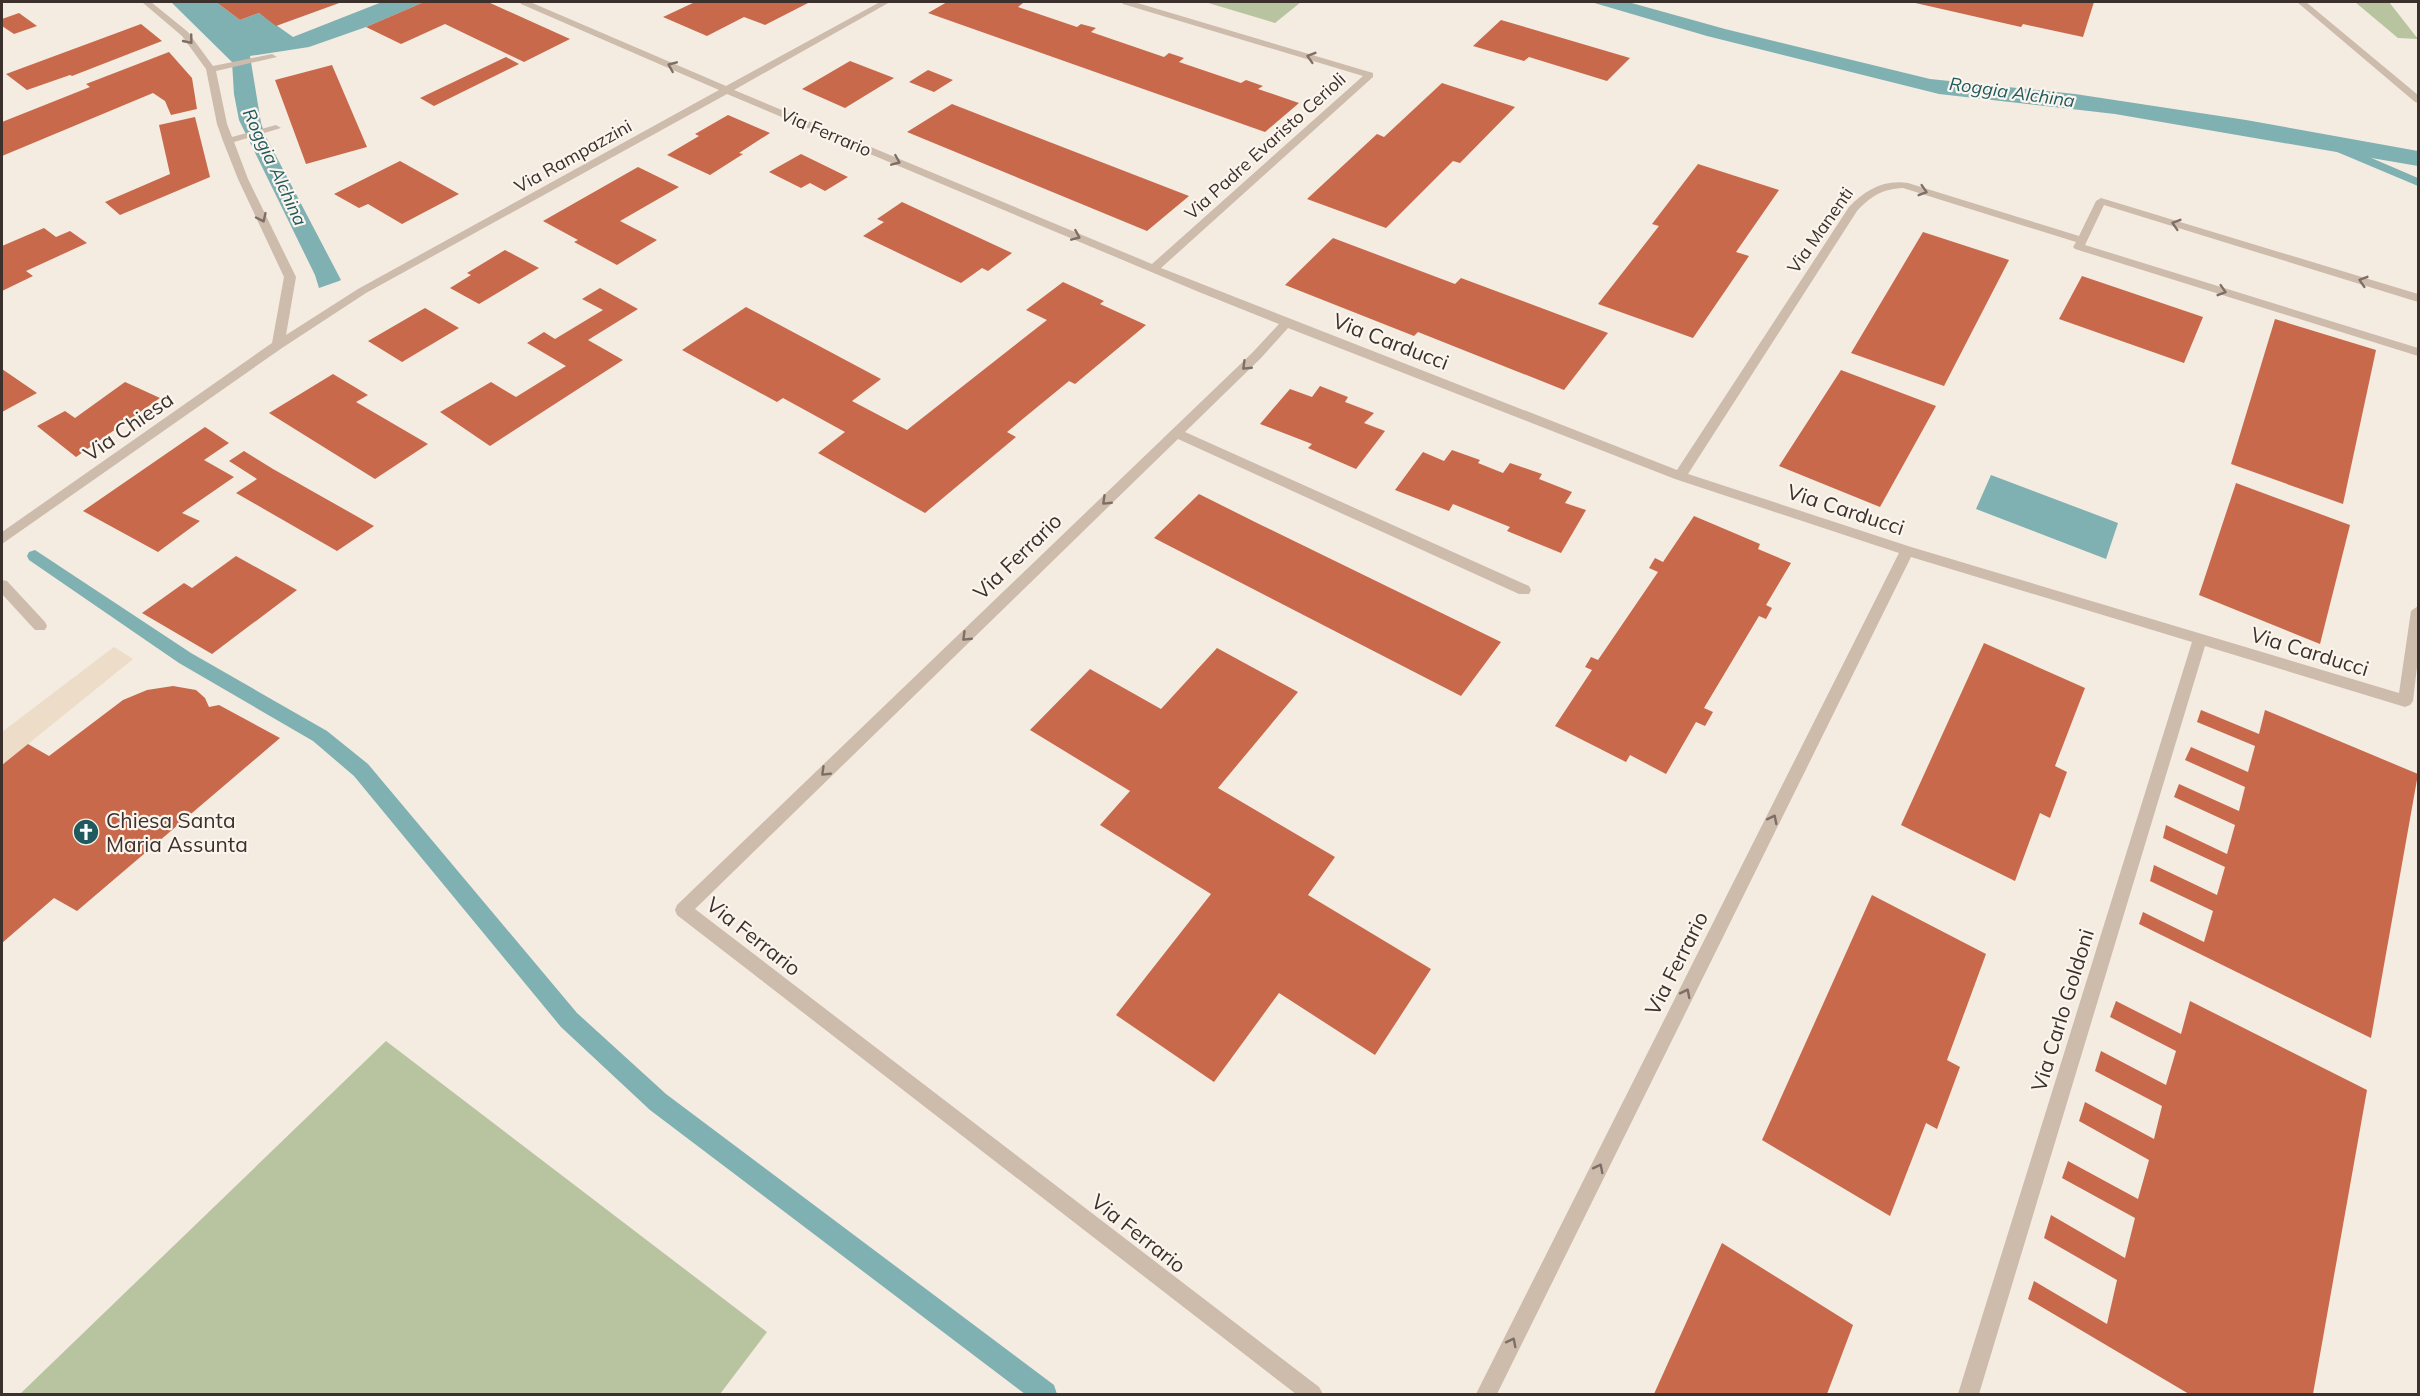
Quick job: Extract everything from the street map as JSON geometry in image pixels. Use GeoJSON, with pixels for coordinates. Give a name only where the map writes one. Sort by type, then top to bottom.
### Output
{"type":"FeatureCollection","features":[{"type":"Feature","properties":{"kind":"street"},"geometry":{"type":"LineString","coordinates":[[146,2],[185,34],[211,69],[222,124],[228,141],[243,179],[290,277],[278,345]]}},
{"type":"Feature","properties":{"kind":"street","name":"Via Ferrario"},"geometry":{"type":"LineString","coordinates":[[524,2],[1153,269],[1286,323],[1257,355],[683,910],[1312,1395]]}},
{"type":"Feature","properties":{"kind":"street","name":"Via Rampazzini"},"geometry":{"type":"LineString","coordinates":[[278,345],[362,291],[886,2]]}},
{"type":"Feature","properties":{"kind":"street","name":"Via Padre Evaristo Cerioli"},"geometry":{"type":"LineString","coordinates":[[1125,2],[1370,75],[1153,269]]}},
{"type":"Feature","properties":{"kind":"street"},"geometry":{"type":"LineString","coordinates":[[2301,2],[2418,100]]}},
{"type":"Feature","properties":{"kind":"street"},"geometry":{"type":"LineString","coordinates":[[211,69],[272,57]]}},
{"type":"Feature","properties":{"kind":"street"},"geometry":{"type":"LineString","coordinates":[[228,141],[276,128]]}},
{"type":"Feature","properties":{"kind":"street","name":"Via Manenti"},"geometry":{"type":"LineString","coordinates":[[1680,476],[1853,209],[1867,194],[1880,186],[1904,185],[2082,240],[2079,247],[2418,352]]}},
{"type":"Feature","properties":{"kind":"street"},"geometry":{"type":"LineString","coordinates":[[2082,240],[2101,201],[2418,298]]}},
{"type":"Feature","properties":{"kind":"street","name":"Via Carducci"},"geometry":{"type":"LineString","coordinates":[[1286,323],[1680,476],[1907,551],[2412,703],[2418,611]]}},
{"type":"Feature","properties":{"kind":"street","name":"Via Chiesa"},"geometry":{"type":"LineString","coordinates":[[2,538],[278,345]]}},
{"type":"Feature","properties":{"kind":"street"},"geometry":{"type":"LineString","coordinates":[[1176,433],[1524,590]]}},
{"type":"Feature","properties":{"kind":"street","name":"Via Ferrario"},"geometry":{"type":"LineString","coordinates":[[1486,1395],[1907,551]]}},
{"type":"Feature","properties":{"kind":"street"},"geometry":{"type":"LineString","coordinates":[[2,585],[40,626]]}},
{"type":"Feature","properties":{"kind":"street","name":"Via Carlo Goldoni"},"geometry":{"type":"LineString","coordinates":[[1968,1395],[2200,640]]}},
{"type":"Feature","properties":{"kind":"green space"},"geometry":{"type":"Polygon","coordinates":[[[1205,2],[1301,2],[1275,23],[1205,2]]]}},
{"type":"Feature","properties":{"kind":"green space"},"geometry":{"type":"Polygon","coordinates":[[[2355,2],[2389,2],[2418,39],[2398,38],[2355,2]]]}},
{"type":"Feature","properties":{"kind":"green space"},"geometry":{"type":"Polygon","coordinates":[[[386,1041],[767,1332],[720,1394],[20,1394],[386,1041]]]}},
{"type":"Feature","properties":{"kind":"shaded area"},"geometry":{"type":"Polygon","coordinates":[[[114,647],[133,659],[2,765],[2,732],[114,647]]]}},
{"type":"Feature","properties":{"kind":"water"},"geometry":{"type":"Polygon","coordinates":[[[171,2],[216,2],[240,20],[259,13],[293,37],[382,2],[424,2],[366,27],[309,47],[250,56],[265,135],[341,280],[319,288],[315,275],[239,120],[234,94],[232,62],[171,2]]]}},
{"type":"Feature","properties":{"kind":"water","name":"Roggia Alchina"},"geometry":{"type":"Polygon","coordinates":[[[1591,2],[1628,2],[1725,29],[1930,79],[2075,94],[2246,120],[2418,151],[2418,166],[2115,114],[1939,94],[1707,36],[1591,2]]]}},
{"type":"Feature","properties":{"kind":"water"},"geometry":{"type":"Polygon","coordinates":[[[1991,475],[2118,523],[2106,559],[1976,509],[1991,475]]]}},
{"type":"Feature","properties":{"kind":"building"},"geometry":{"type":"Polygon","coordinates":[[[216,2],[342,2],[276,26],[259,13],[240,20],[216,2]]]}},
{"type":"Feature","properties":{"kind":"building"},"geometry":{"type":"Polygon","coordinates":[[[424,2],[488,2],[570,39],[524,62],[445,24],[401,44],[366,27],[424,2]]]}},
{"type":"Feature","properties":{"kind":"building"},"geometry":{"type":"Polygon","coordinates":[[[695,2],[810,2],[765,25],[744,17],[707,36],[663,17],[695,2]]]}},
{"type":"Feature","properties":{"kind":"building"},"geometry":{"type":"Polygon","coordinates":[[[947,2],[1023,3],[1018,7],[1077,27],[1081,24],[1096,28],[1091,32],[1164,57],[1169,53],[1184,58],[1179,62],[1241,83],[1246,80],[1263,86],[1258,89],[1299,103],[1265,132],[928,13],[947,2]]]}},
{"type":"Feature","properties":{"kind":"building"},"geometry":{"type":"Polygon","coordinates":[[[1911,2],[2094,2],[2083,37],[2023,24],[2021,27],[1911,2]]]}},
{"type":"Feature","properties":{"kind":"building"},"geometry":{"type":"Polygon","coordinates":[[[19,13],[37,26],[14,34],[2,26],[2,19],[19,13]]]}},
{"type":"Feature","properties":{"kind":"building"},"geometry":{"type":"Polygon","coordinates":[[[1501,20],[1630,58],[1607,81],[1529,57],[1524,61],[1473,46],[1501,20]]]}},
{"type":"Feature","properties":{"kind":"building"},"geometry":{"type":"Polygon","coordinates":[[[141,24],[162,41],[72,76],[27,90],[6,74],[141,24]]]}},
{"type":"Feature","properties":{"kind":"building"},"geometry":{"type":"Polygon","coordinates":[[[169,52],[192,78],[197,109],[171,115],[165,101],[153,93],[2,156],[2,122],[90,87],[86,84],[169,52]]]}},
{"type":"Feature","properties":{"kind":"building"},"geometry":{"type":"Polygon","coordinates":[[[506,57],[519,64],[434,106],[420,98],[506,57]]]}},
{"type":"Feature","properties":{"kind":"building"},"geometry":{"type":"Polygon","coordinates":[[[850,61],[894,78],[845,108],[802,89],[850,61]]]}},
{"type":"Feature","properties":{"kind":"building"},"geometry":{"type":"Polygon","coordinates":[[[332,65],[367,147],[306,164],[275,80],[332,65]]]}},
{"type":"Feature","properties":{"kind":"building"},"geometry":{"type":"Polygon","coordinates":[[[928,70],[953,80],[934,92],[909,82],[928,70]]]}},
{"type":"Feature","properties":{"kind":"building"},"geometry":{"type":"Polygon","coordinates":[[[1442,83],[1515,107],[1460,163],[1453,161],[1386,228],[1307,199],[1377,134],[1384,137],[1442,83]]]}},
{"type":"Feature","properties":{"kind":"building"},"geometry":{"type":"Polygon","coordinates":[[[952,104],[1189,196],[1147,231],[907,132],[952,104]]]}},
{"type":"Feature","properties":{"kind":"building"},"geometry":{"type":"Polygon","coordinates":[[[728,115],[770,133],[710,175],[667,155],[699,136],[695,134],[728,115]]]}},
{"type":"Feature","properties":{"kind":"building"},"geometry":{"type":"Polygon","coordinates":[[[195,117],[210,177],[120,215],[105,202],[170,174],[159,125],[195,117]]]}},
{"type":"Feature","properties":{"kind":"building"},"geometry":{"type":"Polygon","coordinates":[[[801,154],[848,177],[825,191],[810,183],[801,188],[769,172],[801,154]]]}},
{"type":"Feature","properties":{"kind":"building"},"geometry":{"type":"Polygon","coordinates":[[[400,161],[459,194],[402,224],[368,204],[359,208],[334,194],[400,161]]]}},
{"type":"Feature","properties":{"kind":"building"},"geometry":{"type":"Polygon","coordinates":[[[1698,164],[1779,190],[1736,252],[1749,256],[1693,338],[1598,304],[1659,226],[1652,224],[1698,164]]]}},
{"type":"Feature","properties":{"kind":"building"},"geometry":{"type":"Polygon","coordinates":[[[638,167],[679,187],[620,221],[657,240],[617,265],[574,242],[578,240],[543,221],[638,167]]]}},
{"type":"Feature","properties":{"kind":"building"},"geometry":{"type":"Polygon","coordinates":[[[902,202],[1012,253],[988,271],[982,268],[961,283],[863,236],[884,222],[877,219],[902,202]]]}},
{"type":"Feature","properties":{"kind":"building"},"geometry":{"type":"Polygon","coordinates":[[[44,228],[56,237],[70,231],[87,243],[26,271],[33,276],[2,291],[2,246],[44,228]]]}},
{"type":"Feature","properties":{"kind":"building"},"geometry":{"type":"Polygon","coordinates":[[[1923,232],[2009,260],[1944,386],[1851,353],[1923,232]]]}},
{"type":"Feature","properties":{"kind":"building"},"geometry":{"type":"Polygon","coordinates":[[[1333,238],[1455,284],[1461,278],[1608,333],[1564,390],[1418,332],[1414,336],[1285,285],[1333,238]]]}},
{"type":"Feature","properties":{"kind":"building"},"geometry":{"type":"Polygon","coordinates":[[[505,250],[539,268],[479,304],[450,288],[471,275],[467,273],[505,250]]]}},
{"type":"Feature","properties":{"kind":"building"},"geometry":{"type":"Polygon","coordinates":[[[2082,276],[2203,317],[2184,363],[2059,319],[2082,276]]]}},
{"type":"Feature","properties":{"kind":"building"},"geometry":{"type":"Polygon","coordinates":[[[1063,282],[1104,301],[1100,304],[1146,325],[1075,384],[1069,381],[1007,432],[1016,437],[925,513],[818,453],[845,432],[783,398],[777,402],[682,350],[746,307],[881,379],[852,401],[907,430],[1047,320],[1026,310],[1063,282]]]}},
{"type":"Feature","properties":{"kind":"building"},"geometry":{"type":"Polygon","coordinates":[[[600,288],[638,309],[588,340],[623,360],[490,446],[440,412],[491,382],[516,397],[566,366],[527,343],[544,332],[555,339],[603,310],[582,299],[600,288]]]}},
{"type":"Feature","properties":{"kind":"building"},"geometry":{"type":"Polygon","coordinates":[[[425,308],[459,328],[402,362],[368,341],[425,308]]]}},
{"type":"Feature","properties":{"kind":"building"},"geometry":{"type":"Polygon","coordinates":[[[2275,319],[2376,350],[2343,504],[2231,464],[2275,319]]]}},
{"type":"Feature","properties":{"kind":"building"},"geometry":{"type":"Polygon","coordinates":[[[2,369],[37,393],[2,412],[2,369]]]}},
{"type":"Feature","properties":{"kind":"building"},"geometry":{"type":"Polygon","coordinates":[[[1841,370],[1936,406],[1880,507],[1779,466],[1841,370]]]}},
{"type":"Feature","properties":{"kind":"building"},"geometry":{"type":"Polygon","coordinates":[[[333,374],[368,395],[356,402],[428,444],[375,479],[269,413],[333,374]]]}},
{"type":"Feature","properties":{"kind":"building"},"geometry":{"type":"Polygon","coordinates":[[[125,382],[160,398],[76,457],[37,426],[65,411],[75,418],[125,382]]]}},
{"type":"Feature","properties":{"kind":"building"},"geometry":{"type":"Polygon","coordinates":[[[1320,386],[1348,397],[1345,402],[1374,413],[1364,423],[1385,431],[1356,469],[1308,448],[1312,444],[1260,424],[1290,389],[1312,397],[1320,386]]]}},
{"type":"Feature","properties":{"kind":"building"},"geometry":{"type":"Polygon","coordinates":[[[205,427],[229,443],[204,460],[234,477],[182,513],[200,521],[158,552],[83,511],[205,427]]]}},
{"type":"Feature","properties":{"kind":"building"},"geometry":{"type":"Polygon","coordinates":[[[1452,450],[1480,460],[1478,463],[1503,473],[1510,463],[1542,474],[1539,479],[1572,492],[1565,503],[1586,510],[1561,553],[1507,531],[1510,527],[1453,504],[1449,511],[1395,490],[1423,452],[1444,461],[1452,450]]]}},
{"type":"Feature","properties":{"kind":"building"},"geometry":{"type":"Polygon","coordinates":[[[244,451],[374,526],[337,551],[236,493],[257,479],[229,461],[244,451]]]}},
{"type":"Feature","properties":{"kind":"building"},"geometry":{"type":"Polygon","coordinates":[[[2236,483],[2350,525],[2320,644],[2199,595],[2236,483]]]}},
{"type":"Feature","properties":{"kind":"building"},"geometry":{"type":"Polygon","coordinates":[[[1199,494],[1501,642],[1461,696],[1154,538],[1199,494]]]}},
{"type":"Feature","properties":{"kind":"building"},"geometry":{"type":"Polygon","coordinates":[[[1694,516],[1760,544],[1758,549],[1791,563],[1766,605],[1772,608],[1766,619],[1759,616],[1704,708],[1713,712],[1705,726],[1696,722],[1666,774],[1630,755],[1626,762],[1555,726],[1592,670],[1585,667],[1591,657],[1598,660],[1658,572],[1649,568],[1655,558],[1663,562],[1694,516]]]}},
{"type":"Feature","properties":{"kind":"building"},"geometry":{"type":"Polygon","coordinates":[[[236,556],[297,590],[212,654],[142,613],[184,583],[192,588],[236,556]]]}},
{"type":"Feature","properties":{"kind":"building"},"geometry":{"type":"Polygon","coordinates":[[[1984,643],[2085,688],[2055,766],[2067,772],[2050,818],[2040,813],[2015,881],[1901,825],[1984,643]]]}},
{"type":"Feature","properties":{"kind":"building"},"geometry":{"type":"Polygon","coordinates":[[[1217,648],[1298,692],[1218,788],[1335,857],[1308,895],[1431,969],[1375,1055],[1279,993],[1214,1082],[1116,1015],[1211,894],[1100,825],[1130,791],[1030,730],[1090,669],[1161,709],[1217,648]]]}},
{"type":"Feature","properties":{"kind":"building","name":"Chiesa Santa Maria Assunta"},"geometry":{"type":"Polygon","coordinates":[[[173,686],[196,690],[205,698],[209,707],[219,705],[280,738],[77,911],[54,898],[2,943],[2,765],[28,744],[49,756],[123,700],[147,690],[173,686]]]}},
{"type":"Feature","properties":{"kind":"building"},"geometry":{"type":"Polygon","coordinates":[[[2201,710],[2259,734],[2265,710],[2418,774],[2371,1038],[2139,924],[2143,912],[2204,942],[2213,911],[2150,881],[2154,865],[2217,895],[2225,867],[2163,838],[2166,825],[2227,854],[2235,825],[2174,797],[2179,784],[2239,811],[2245,787],[2185,760],[2191,747],[2248,772],[2255,746],[2197,722],[2201,710]]]}},
{"type":"Feature","properties":{"kind":"building"},"geometry":{"type":"Polygon","coordinates":[[[1872,895],[1986,954],[1947,1060],[1960,1067],[1937,1129],[1926,1123],[1890,1216],[1762,1140],[1872,895]]]}},
{"type":"Feature","properties":{"kind":"building"},"geometry":{"type":"Polygon","coordinates":[[[2116,1001],[2181,1034],[2190,1001],[2367,1090],[2313,1394],[2189,1394],[2028,1299],[2034,1281],[2107,1324],[2117,1280],[2044,1238],[2051,1215],[2125,1258],[2135,1218],[2062,1178],[2068,1161],[2138,1199],[2149,1160],[2079,1121],[2085,1102],[2154,1139],[2162,1106],[2095,1071],[2101,1051],[2166,1085],[2176,1051],[2110,1017],[2116,1001]]]}},
{"type":"Feature","properties":{"kind":"building"},"geometry":{"type":"Polygon","coordinates":[[[1722,1243],[1853,1325],[1827,1394],[1654,1394],[1722,1243]]]}},
{"type":"Feature","properties":{"kind":"waterway"},"geometry":{"type":"LineString","coordinates":[[2334,146],[2418,182]]}},
{"type":"Feature","properties":{"kind":"waterway"},"geometry":{"type":"LineString","coordinates":[[35,556],[185,658],[320,736],[361,770],[569,1020],[658,1102],[1045,1394]]}},
{"type":"Feature","properties":{"kind":"place","name":"Chiesa Santa Maria Assunta"},"geometry":{"type":"Point","coordinates":[86,832]}}]}
